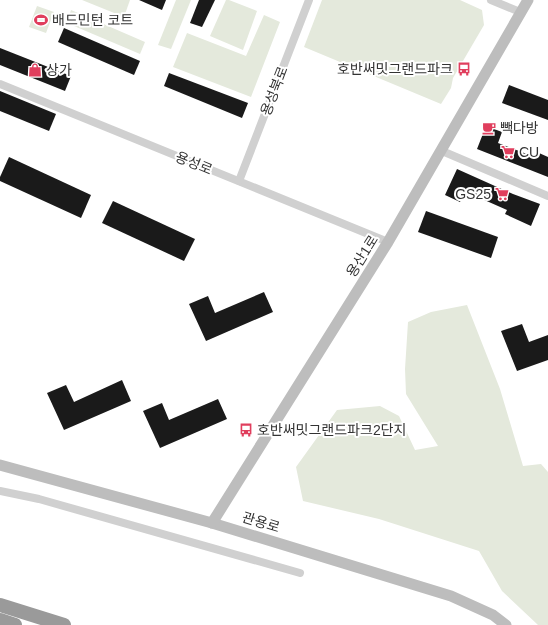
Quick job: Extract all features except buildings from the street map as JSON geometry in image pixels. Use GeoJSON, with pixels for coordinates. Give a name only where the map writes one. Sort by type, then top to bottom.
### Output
{"type":"FeatureCollection","features":[{"type":"Feature","properties":{"kind":"highway"},"geometry":{"type":"LineString","coordinates":[[0,605],[64,625]]}},
{"type":"Feature","properties":{"kind":"highway"},"geometry":{"type":"LineString","coordinates":[[0,620],[15,625]]}},
{"type":"Feature","properties":{"kind":"main road","name":"용산1로"},"geometry":{"type":"LineString","coordinates":[[212,523],[388,242],[528,0]]}},
{"type":"Feature","properties":{"kind":"main road","name":"관용로"},"geometry":{"type":"LineString","coordinates":[[0,465],[212,523],[451,596],[493,615],[506,625]]}},
{"type":"Feature","properties":{"kind":"street","name":"용성북로"},"geometry":{"type":"LineString","coordinates":[[239,182],[309,0]]}},
{"type":"Feature","properties":{"kind":"street"},"geometry":{"type":"LineString","coordinates":[[491,0],[520,12]]}},
{"type":"Feature","properties":{"kind":"street","name":"용성로"},"geometry":{"type":"LineString","coordinates":[[0,84],[388,242]]}},
{"type":"Feature","properties":{"kind":"street"},"geometry":{"type":"LineString","coordinates":[[442,151],[548,196]]}},
{"type":"Feature","properties":{"kind":"street"},"geometry":{"type":"LineString","coordinates":[[0,491],[39,499],[300,573]]}},
{"type":"Feature","properties":{"kind":"shaded area"},"geometry":{"type":"Polygon","coordinates":[[[82,0],[130,0],[124,17],[82,0]]]}},
{"type":"Feature","properties":{"kind":"shaded area"},"geometry":{"type":"Polygon","coordinates":[[[176,0],[191,0],[171,49],[158,45],[176,0]]]}},
{"type":"Feature","properties":{"kind":"shaded area"},"geometry":{"type":"Polygon","coordinates":[[[226,0],[257,11],[243,50],[210,36],[226,0]]]}},
{"type":"Feature","properties":{"kind":"shaded area"},"geometry":{"type":"Polygon","coordinates":[[[322,0],[460,0],[482,10],[484,25],[453,78],[451,88],[441,104],[304,47],[322,0]]]}},
{"type":"Feature","properties":{"kind":"shaded area","name":"배드민턴 코트"},"geometry":{"type":"Polygon","coordinates":[[[37,6],[54,12],[46,33],[29,27],[37,6]]]}},
{"type":"Feature","properties":{"kind":"shaded area"},"geometry":{"type":"Polygon","coordinates":[[[71,10],[145,42],[140,54],[67,23],[71,10]]]}},
{"type":"Feature","properties":{"kind":"shaded area"},"geometry":{"type":"Polygon","coordinates":[[[264,15],[280,22],[251,97],[173,67],[187,33],[246,56],[264,15]]]}},
{"type":"Feature","properties":{"kind":"shaded area"},"geometry":{"type":"Polygon","coordinates":[[[467,305],[500,389],[523,466],[541,464],[548,472],[548,625],[538,625],[502,591],[479,551],[379,519],[303,501],[296,467],[337,410],[380,406],[399,416],[415,450],[438,446],[406,394],[405,369],[408,322],[431,312],[467,305]]]}},
{"type":"Feature","properties":{"kind":"place","name":"배드민턴 코트"},"geometry":{"type":"Point","coordinates":[41,20]}},
{"type":"Feature","properties":{"kind":"place","name":"호반써밋그랜드파크"},"geometry":{"type":"Point","coordinates":[464,69]}},
{"type":"Feature","properties":{"kind":"place","name":"상가"},"geometry":{"type":"Point","coordinates":[35,70]}},
{"type":"Feature","properties":{"kind":"place","name":"빽다방"},"geometry":{"type":"Point","coordinates":[489,128]}},
{"type":"Feature","properties":{"kind":"place","name":"CU"},"geometry":{"type":"Point","coordinates":[508,152]}},
{"type":"Feature","properties":{"kind":"place","name":"GS25"},"geometry":{"type":"Point","coordinates":[502,194]}},
{"type":"Feature","properties":{"kind":"place","name":"호반써밋그랜드파크2단지"},"geometry":{"type":"Point","coordinates":[246,430]}}]}
